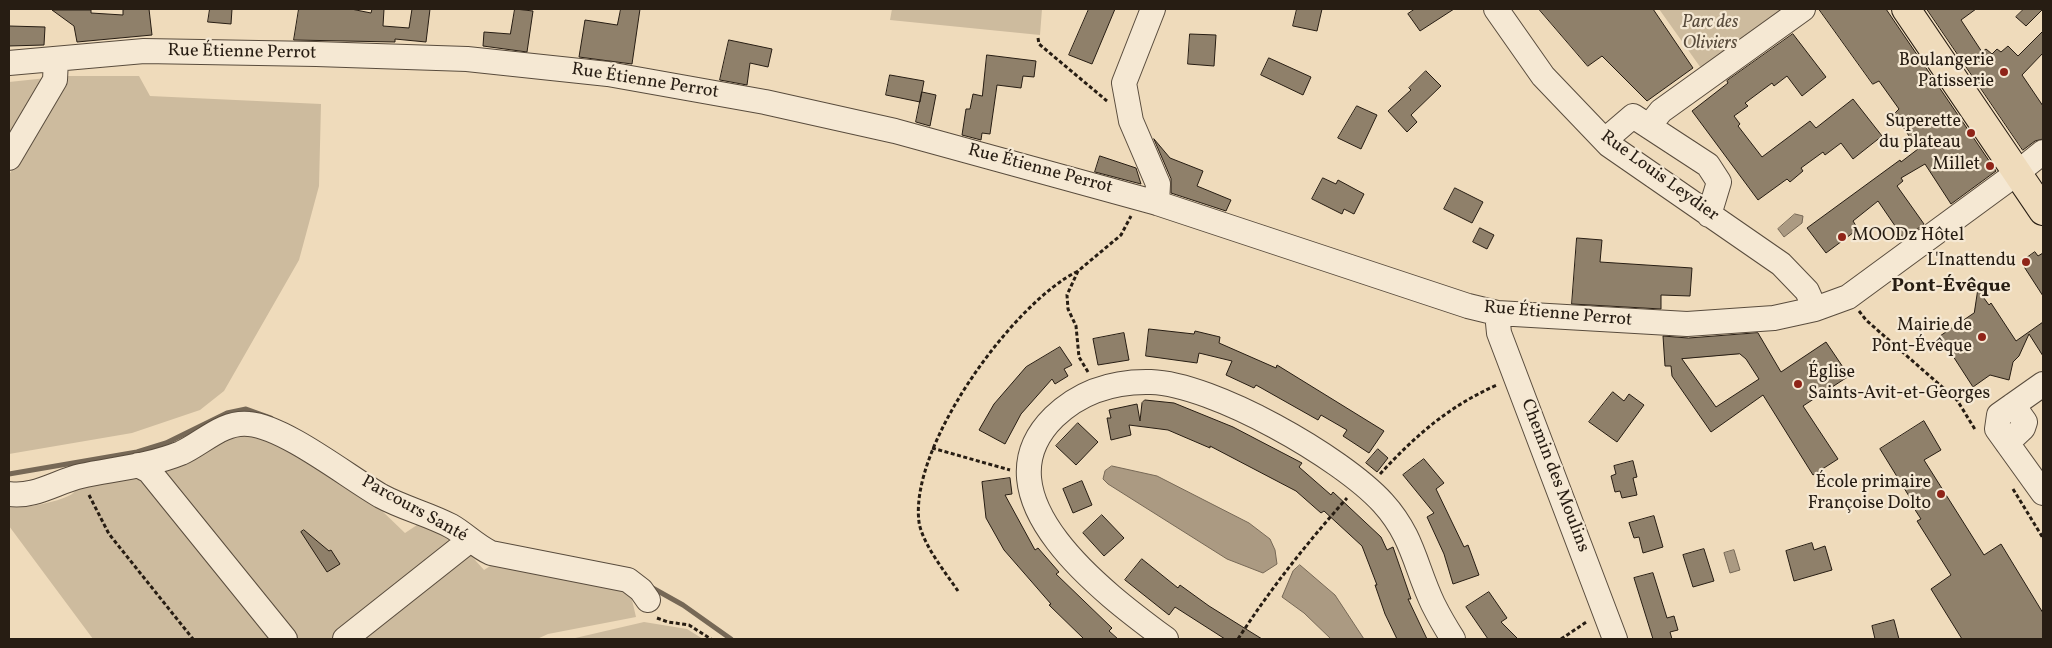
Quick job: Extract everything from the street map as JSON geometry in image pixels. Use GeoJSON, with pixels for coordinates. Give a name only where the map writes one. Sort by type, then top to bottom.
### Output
{"type":"FeatureCollection","features":[{"type":"Feature","properties":{"kind":"main road"},"geometry":{"type":"LineString","coordinates":[[1906,9],[2043,211]]}},
{"type":"Feature","properties":{"kind":"street"},"geometry":{"type":"LineString","coordinates":[[1149,200],[1158,184],[1131,121],[1124,83],[1153,9]]}},
{"type":"Feature","properties":{"kind":"street","name":"Rue Louis Leydier"},"geometry":{"type":"LineString","coordinates":[[1496,9],[1542,76],[1604,140],[1781,264],[1807,291],[1815,309]]}},
{"type":"Feature","properties":{"kind":"street"},"geometry":{"type":"LineString","coordinates":[[1649,126],[1661,112],[1676,100],[1803,9]]}},
{"type":"Feature","properties":{"kind":"street","name":"Rue Étienne Perrot"},"geometry":{"type":"LineString","coordinates":[[9,63],[144,52],[297,54],[467,59],[561,68],[618,76],[833,116],[1149,200],[1438,297],[1497,313],[1687,324],[1774,318],[1815,309],[1848,297],[2043,152]]}},
{"type":"Feature","properties":{"kind":"street"},"geometry":{"type":"LineString","coordinates":[[9,158],[55,80],[56,58]]}},
{"type":"Feature","properties":{"kind":"street"},"geometry":{"type":"LineString","coordinates":[[1604,140],[1633,116],[1708,165],[1718,177],[1719,182],[1709,215]]}},
{"type":"Feature","properties":{"kind":"street","name":"Chemin des Moulins"},"geometry":{"type":"LineString","coordinates":[[1497,313],[1499,333],[1615,639]]}},
{"type":"Feature","properties":{"kind":"street"},"geometry":{"type":"LineString","coordinates":[[1166,639],[1098,585],[1056,540],[1036,506],[1032,492],[1031,470],[1035,443],[1042,431],[1061,410],[1086,393],[1098,389],[1122,384],[1152,382],[1190,389],[1236,408],[1288,434],[1348,472],[1383,503],[1405,531],[1432,603],[1453,639]]}},
{"type":"Feature","properties":{"kind":"street"},"geometry":{"type":"LineString","coordinates":[[2043,384],[2013,404],[2026,422],[2024,428],[2007,442],[2043,494]]}},
{"type":"Feature","properties":{"kind":"street","name":"Parcours Santé"},"geometry":{"type":"LineString","coordinates":[[9,494],[26,494],[80,476],[138,465],[179,454],[226,428],[239,424],[251,424],[281,435],[380,495],[450,525],[491,553],[628,580],[641,590],[648,600]]}},
{"type":"Feature","properties":{"kind":"street"},"geometry":{"type":"LineString","coordinates":[[138,465],[149,471],[285,639]]}},
{"type":"Feature","properties":{"kind":"street"},"geometry":{"type":"LineString","coordinates":[[345,639],[470,540]]}},
{"type":"Feature","properties":{"kind":"path"},"geometry":{"type":"LineString","coordinates":[[1038,38],[1039,44],[1113,105],[1129,108]]}},
{"type":"Feature","properties":{"kind":"path"},"geometry":{"type":"LineString","coordinates":[[958,591],[921,534],[918,520],[924,472],[939,432],[979,366],[1005,334],[1034,303],[1065,278],[1078,271],[1121,235],[1149,200]]}},
{"type":"Feature","properties":{"kind":"path"},"geometry":{"type":"LineString","coordinates":[[1078,271],[1067,294],[1068,310],[1076,326],[1079,357],[1098,389]]}},
{"type":"Feature","properties":{"kind":"path"},"geometry":{"type":"LineString","coordinates":[[1848,297],[1866,320],[1957,400],[1980,437]]}},
{"type":"Feature","properties":{"kind":"path"},"geometry":{"type":"LineString","coordinates":[[932,448],[994,467],[1018,471],[1031,470]]}},
{"type":"Feature","properties":{"kind":"path"},"geometry":{"type":"LineString","coordinates":[[80,476],[109,534],[193,639]]}},
{"type":"Feature","properties":{"kind":"path"},"geometry":{"type":"LineString","coordinates":[[2010,485],[2043,535]]}},
{"type":"Feature","properties":{"kind":"path"},"geometry":{"type":"LineString","coordinates":[[648,600],[655,617],[668,622],[689,625],[711,639]]}},
{"type":"Feature","properties":{"kind":"path"},"geometry":{"type":"LineString","coordinates":[[1561,639],[1590,619],[1605,614]]}},
{"type":"Feature","properties":{"kind":"green space"},"geometry":{"type":"Polygon","coordinates":[[[892,9],[1042,9],[1040,35],[890,20],[892,9]]]}},
{"type":"Feature","properties":{"kind":"green space","name":"Parc des Oliviers"},"geometry":{"type":"Polygon","coordinates":[[[1659,9],[1793,9],[1703,71],[1659,9]]]}},
{"type":"Feature","properties":{"kind":"green space"},"geometry":{"type":"Polygon","coordinates":[[[67,76],[139,76],[150,96],[321,104],[319,186],[299,260],[224,391],[200,410],[132,433],[9,454],[9,175],[67,76]]]}},
{"type":"Feature","properties":{"kind":"green space"},"geometry":{"type":"Polygon","coordinates":[[[47,78],[9,151],[9,82],[47,78]]]}},
{"type":"Feature","properties":{"kind":"green space"},"geometry":{"type":"Polygon","coordinates":[[[248,427],[352,482],[405,533],[423,521],[449,531],[484,570],[501,559],[629,587],[636,617],[548,634],[537,639],[294,639],[155,467],[248,427]]]}},
{"type":"Feature","properties":{"kind":"green space"},"geometry":{"type":"Polygon","coordinates":[[[142,475],[279,639],[93,639],[9,526],[9,507],[32,506],[59,500],[72,494],[79,484],[142,475]]]}},
{"type":"Feature","properties":{"kind":"green space"},"geometry":{"type":"Polygon","coordinates":[[[644,622],[687,629],[703,639],[571,639],[644,622]]]}},
{"type":"Feature","properties":{"kind":"shaded area"},"geometry":{"type":"Polygon","coordinates":[[[1795,214],[1803,216],[1802,223],[1784,237],[1778,229],[1795,214]]]}},
{"type":"Feature","properties":{"kind":"shaded area"},"geometry":{"type":"Polygon","coordinates":[[[1112,466],[1157,476],[1249,523],[1270,539],[1275,550],[1277,564],[1263,573],[1227,559],[1108,484],[1103,479],[1105,471],[1112,466]]]}},
{"type":"Feature","properties":{"kind":"shaded area"},"geometry":{"type":"Polygon","coordinates":[[[1734,550],[1740,570],[1730,573],[1724,553],[1734,550]]]}},
{"type":"Feature","properties":{"kind":"shaded area"},"geometry":{"type":"Polygon","coordinates":[[[1300,565],[1335,595],[1364,639],[1331,639],[1304,613],[1282,597],[1293,571],[1300,565]]]}},
{"type":"Feature","properties":{"kind":"building"},"geometry":{"type":"Polygon","coordinates":[[[149,9],[152,35],[77,42],[74,26],[52,10],[91,10],[91,13],[123,15],[123,10],[149,9]]]}},
{"type":"Feature","properties":{"kind":"building"},"geometry":{"type":"Polygon","coordinates":[[[210,9],[232,9],[231,24],[208,22],[210,9]]]}},
{"type":"Feature","properties":{"kind":"building"},"geometry":{"type":"Polygon","coordinates":[[[299,9],[351,9],[371,13],[372,9],[384,9],[383,26],[409,28],[412,9],[430,9],[426,42],[395,39],[395,42],[294,40],[299,9]]]}},
{"type":"Feature","properties":{"kind":"building"},"geometry":{"type":"Polygon","coordinates":[[[515,9],[533,11],[527,52],[483,46],[484,32],[510,34],[515,9]]]}},
{"type":"Feature","properties":{"kind":"building"},"geometry":{"type":"Polygon","coordinates":[[[621,9],[640,9],[632,64],[579,57],[585,20],[617,25],[621,9]]]}},
{"type":"Feature","properties":{"kind":"building"},"geometry":{"type":"Polygon","coordinates":[[[1089,9],[1115,9],[1092,64],[1069,55],[1089,9]]]}},
{"type":"Feature","properties":{"kind":"building"},"geometry":{"type":"Polygon","coordinates":[[[1297,9],[1322,9],[1317,31],[1293,26],[1297,9]]]}},
{"type":"Feature","properties":{"kind":"building"},"geometry":{"type":"Polygon","coordinates":[[[1415,9],[1454,9],[1420,31],[1408,14],[1415,9]]]}},
{"type":"Feature","properties":{"kind":"building"},"geometry":{"type":"Polygon","coordinates":[[[1539,9],[1653,9],[1693,68],[1647,101],[1602,56],[1588,66],[1539,9]]]}},
{"type":"Feature","properties":{"kind":"building"},"geometry":{"type":"Polygon","coordinates":[[[1819,9],[1886,9],[1996,171],[1951,204],[1925,164],[1901,178],[1903,181],[1897,186],[1924,224],[1904,239],[1878,201],[1853,221],[1858,229],[1826,253],[1807,228],[1918,149],[1894,114],[1899,109],[1879,81],[1873,84],[1819,9]]]}},
{"type":"Feature","properties":{"kind":"building"},"geometry":{"type":"Polygon","coordinates":[[[1927,9],[1976,9],[1961,20],[1982,52],[1986,49],[1992,54],[1997,49],[2001,52],[2008,46],[2018,56],[2043,31],[2043,53],[2022,75],[2043,106],[2043,139],[2035,141],[2023,150],[1927,9]]]}},
{"type":"Feature","properties":{"kind":"building"},"geometry":{"type":"Polygon","coordinates":[[[2024,9],[2043,9],[2026,26],[2016,17],[2024,9]]]}},
{"type":"Feature","properties":{"kind":"building"},"geometry":{"type":"Polygon","coordinates":[[[9,26],[45,27],[44,45],[9,46],[9,26]]]}},
{"type":"Feature","properties":{"kind":"building"},"geometry":{"type":"Polygon","coordinates":[[[1190,34],[1216,35],[1214,66],[1188,64],[1190,34]]]}},
{"type":"Feature","properties":{"kind":"building"},"geometry":{"type":"Polygon","coordinates":[[[1793,34],[1826,77],[1802,96],[1787,76],[1774,86],[1772,83],[1745,103],[1748,106],[1734,116],[1740,124],[1738,126],[1762,157],[1810,121],[1816,128],[1853,99],[1882,136],[1853,159],[1841,143],[1825,155],[1823,152],[1801,168],[1803,171],[1790,182],[1787,179],[1758,200],[1692,111],[1728,83],[1727,81],[1793,34]]]}},
{"type":"Feature","properties":{"kind":"building"},"geometry":{"type":"Polygon","coordinates":[[[729,40],[772,49],[768,67],[750,63],[747,85],[720,80],[729,40]]]}},
{"type":"Feature","properties":{"kind":"building"},"geometry":{"type":"Polygon","coordinates":[[[987,55],[1036,61],[1034,77],[1023,76],[1021,88],[997,85],[990,134],[982,133],[981,140],[962,135],[966,109],[970,109],[973,94],[982,96],[987,55]]]}},
{"type":"Feature","properties":{"kind":"building"},"geometry":{"type":"Polygon","coordinates":[[[1269,58],[1311,77],[1303,95],[1261,75],[1269,58]]]}},
{"type":"Feature","properties":{"kind":"building"},"geometry":{"type":"Polygon","coordinates":[[[1426,71],[1441,86],[1411,115],[1417,122],[1407,132],[1388,111],[1411,90],[1409,88],[1426,71]]]}},
{"type":"Feature","properties":{"kind":"building"},"geometry":{"type":"Polygon","coordinates":[[[890,75],[924,81],[920,102],[886,95],[890,75]]]}},
{"type":"Feature","properties":{"kind":"building"},"geometry":{"type":"Polygon","coordinates":[[[922,92],[936,95],[930,126],[916,122],[922,92]]]}},
{"type":"Feature","properties":{"kind":"building"},"geometry":{"type":"Polygon","coordinates":[[[1357,106],[1377,115],[1361,149],[1338,138],[1357,106]]]}},
{"type":"Feature","properties":{"kind":"building"},"geometry":{"type":"Polygon","coordinates":[[[1154,139],[1170,158],[1203,171],[1197,186],[1231,200],[1226,211],[1171,193],[1171,179],[1154,139]]]}},
{"type":"Feature","properties":{"kind":"building"},"geometry":{"type":"Polygon","coordinates":[[[1100,156],[1136,168],[1141,184],[1095,172],[1100,156]]]}},
{"type":"Feature","properties":{"kind":"building"},"geometry":{"type":"Polygon","coordinates":[[[1323,178],[1336,184],[1338,180],[1364,194],[1354,214],[1344,209],[1342,214],[1312,199],[1323,178]]]}},
{"type":"Feature","properties":{"kind":"building"},"geometry":{"type":"Polygon","coordinates":[[[1455,188],[1483,202],[1472,223],[1444,209],[1455,188]]]}},
{"type":"Feature","properties":{"kind":"building"},"geometry":{"type":"Polygon","coordinates":[[[1480,228],[1494,235],[1487,249],[1473,242],[1480,228]]]}},
{"type":"Feature","properties":{"kind":"building"},"geometry":{"type":"Polygon","coordinates":[[[1577,238],[1602,240],[1600,262],[1692,268],[1690,296],[1661,295],[1661,309],[1572,304],[1577,238]]]}},
{"type":"Feature","properties":{"kind":"building"},"geometry":{"type":"Polygon","coordinates":[[[2035,252],[2038,256],[2043,253],[2043,296],[2021,262],[2035,252]]]}},
{"type":"Feature","properties":{"kind":"building","name":"Mairie de Pont-Évêque"},"geometry":{"type":"Polygon","coordinates":[[[1978,290],[1989,305],[1991,303],[2016,341],[2043,322],[2043,356],[2029,334],[2019,356],[2013,362],[2009,380],[1990,375],[1973,387],[1940,336],[1974,313],[1978,290]]]}},
{"type":"Feature","properties":{"kind":"building"},"geometry":{"type":"Polygon","coordinates":[[[1149,329],[1194,334],[1195,331],[1220,337],[1219,343],[1276,368],[1277,365],[1384,431],[1369,453],[1343,436],[1347,430],[1321,415],[1318,420],[1256,385],[1254,388],[1226,375],[1232,361],[1199,353],[1197,363],[1146,356],[1149,329]]]}},
{"type":"Feature","properties":{"kind":"building"},"geometry":{"type":"Polygon","coordinates":[[[1124,333],[1129,360],[1098,365],[1093,339],[1124,333]]]}},
{"type":"Feature","properties":{"kind":"building"},"geometry":{"type":"Polygon","coordinates":[[[1758,333],[1781,372],[1826,342],[1849,376],[1803,406],[1838,459],[1813,475],[1763,395],[1711,432],[1672,376],[1671,366],[1665,366],[1663,336],[1688,338],[1758,333]],[[1740,354],[1682,359],[1716,407],[1759,379],[1746,359],[1740,354]]]}},
{"type":"Feature","properties":{"kind":"building"},"geometry":{"type":"Polygon","coordinates":[[[1060,347],[1072,365],[1064,369],[1068,376],[1055,384],[1052,379],[1021,414],[1005,444],[979,430],[994,404],[1026,367],[1060,347]]]}},
{"type":"Feature","properties":{"kind":"building"},"geometry":{"type":"Polygon","coordinates":[[[1613,392],[1624,401],[1629,394],[1644,405],[1617,442],[1589,422],[1613,392]]]}},
{"type":"Feature","properties":{"kind":"building"},"geometry":{"type":"Polygon","coordinates":[[[1145,400],[1174,403],[1233,427],[1302,463],[1299,467],[1331,495],[1333,492],[1381,537],[1387,550],[1393,547],[1411,599],[1408,599],[1427,639],[1397,639],[1385,614],[1375,585],[1377,585],[1362,546],[1324,511],[1321,513],[1296,491],[1210,446],[1210,448],[1168,430],[1129,425],[1131,435],[1111,440],[1107,418],[1111,418],[1109,410],[1137,404],[1140,421],[1142,403],[1145,400]]]}},
{"type":"Feature","properties":{"kind":"building"},"geometry":{"type":"Polygon","coordinates":[[[1924,421],[1941,450],[1924,460],[1984,555],[2001,544],[2043,613],[2043,639],[1962,639],[1931,589],[1951,575],[1917,521],[1921,519],[1910,502],[1912,501],[1880,449],[1924,421]]]}},
{"type":"Feature","properties":{"kind":"building"},"geometry":{"type":"Polygon","coordinates":[[[1078,423],[1098,442],[1076,465],[1056,446],[1078,423]]]}},
{"type":"Feature","properties":{"kind":"building"},"geometry":{"type":"Polygon","coordinates":[[[1378,449],[1388,458],[1377,472],[1366,463],[1378,449]]]}},
{"type":"Feature","properties":{"kind":"building"},"geometry":{"type":"Polygon","coordinates":[[[1424,459],[1444,483],[1436,489],[1464,547],[1468,545],[1479,575],[1453,584],[1444,554],[1427,517],[1434,513],[1403,475],[1424,459]]]}},
{"type":"Feature","properties":{"kind":"building"},"geometry":{"type":"Polygon","coordinates":[[[1633,461],[1637,477],[1633,478],[1637,495],[1622,498],[1620,491],[1615,492],[1611,476],[1616,474],[1614,466],[1633,461]]]}},
{"type":"Feature","properties":{"kind":"building"},"geometry":{"type":"Polygon","coordinates":[[[1010,478],[1012,494],[1005,495],[1035,550],[1038,548],[1059,572],[1056,574],[1112,628],[1109,631],[1118,639],[1084,639],[1049,605],[1051,604],[1004,550],[986,518],[982,482],[1010,478]]]}},
{"type":"Feature","properties":{"kind":"building"},"geometry":{"type":"Polygon","coordinates":[[[1082,481],[1092,505],[1073,513],[1063,489],[1082,481]]]}},
{"type":"Feature","properties":{"kind":"building"},"geometry":{"type":"Polygon","coordinates":[[[1102,515],[1124,538],[1104,556],[1083,533],[1102,515]]]}},
{"type":"Feature","properties":{"kind":"building"},"geometry":{"type":"Polygon","coordinates":[[[1654,516],[1663,547],[1643,553],[1639,537],[1634,538],[1629,523],[1654,516]]]}},
{"type":"Feature","properties":{"kind":"building"},"geometry":{"type":"Polygon","coordinates":[[[304,530],[329,551],[331,550],[340,564],[327,572],[301,532],[304,530]]]}},
{"type":"Feature","properties":{"kind":"building"},"geometry":{"type":"Polygon","coordinates":[[[1812,543],[1814,550],[1825,546],[1832,570],[1794,581],[1786,551],[1812,543]]]}},
{"type":"Feature","properties":{"kind":"building"},"geometry":{"type":"Polygon","coordinates":[[[1704,549],[1714,581],[1693,587],[1683,555],[1704,549]]]}},
{"type":"Feature","properties":{"kind":"building"},"geometry":{"type":"Polygon","coordinates":[[[1142,559],[1178,588],[1180,585],[1209,606],[1262,639],[1225,639],[1175,607],[1169,615],[1125,580],[1142,559]]]}},
{"type":"Feature","properties":{"kind":"building"},"geometry":{"type":"Polygon","coordinates":[[[1653,573],[1667,618],[1674,616],[1678,630],[1670,632],[1672,639],[1653,639],[1634,578],[1653,573]]]}},
{"type":"Feature","properties":{"kind":"building"},"geometry":{"type":"Polygon","coordinates":[[[1489,592],[1507,618],[1501,622],[1518,639],[1488,639],[1466,607],[1489,592]]]}},
{"type":"Feature","properties":{"kind":"building"},"geometry":{"type":"Polygon","coordinates":[[[1894,620],[1899,639],[1875,639],[1872,626],[1894,620]]]}},
{"type":"Feature","properties":{"kind":"waterway"},"geometry":{"type":"LineString","coordinates":[[9,474],[137,452],[166,443],[227,413],[246,409],[271,418]]}},
{"type":"Feature","properties":{"kind":"waterway"},"geometry":{"type":"LineString","coordinates":[[649,586],[683,605],[731,639]]}},
{"type":"Feature","properties":{"kind":"place","name":"Boulangerie Patisserie"},"geometry":{"type":"Point","coordinates":[2004,72]}},
{"type":"Feature","properties":{"kind":"place","name":"Superette du plateau"},"geometry":{"type":"Point","coordinates":[1971,133]}},
{"type":"Feature","properties":{"kind":"place","name":"Millet"},"geometry":{"type":"Point","coordinates":[1990,166]}},
{"type":"Feature","properties":{"kind":"place","name":"MOODz Hôtel"},"geometry":{"type":"Point","coordinates":[1842,237]}},
{"type":"Feature","properties":{"kind":"place","name":"L'Inattendu"},"geometry":{"type":"Point","coordinates":[2026,262]}},
{"type":"Feature","properties":{"kind":"place","name":"Mairie de Pont-Évêque"},"geometry":{"type":"Point","coordinates":[1982,337]}},
{"type":"Feature","properties":{"kind":"place","name":"Église Saints-Avit-et-Georges"},"geometry":{"type":"Point","coordinates":[1798,384]}},
{"type":"Feature","properties":{"kind":"place","name":"École primaire Françoise Dolto"},"geometry":{"type":"Point","coordinates":[1941,494]}},
{"type":"Feature","properties":{"kind":"district","name":"Pont-Évêque"},"geometry":{"type":"Point","coordinates":[1951,287]}}]}
